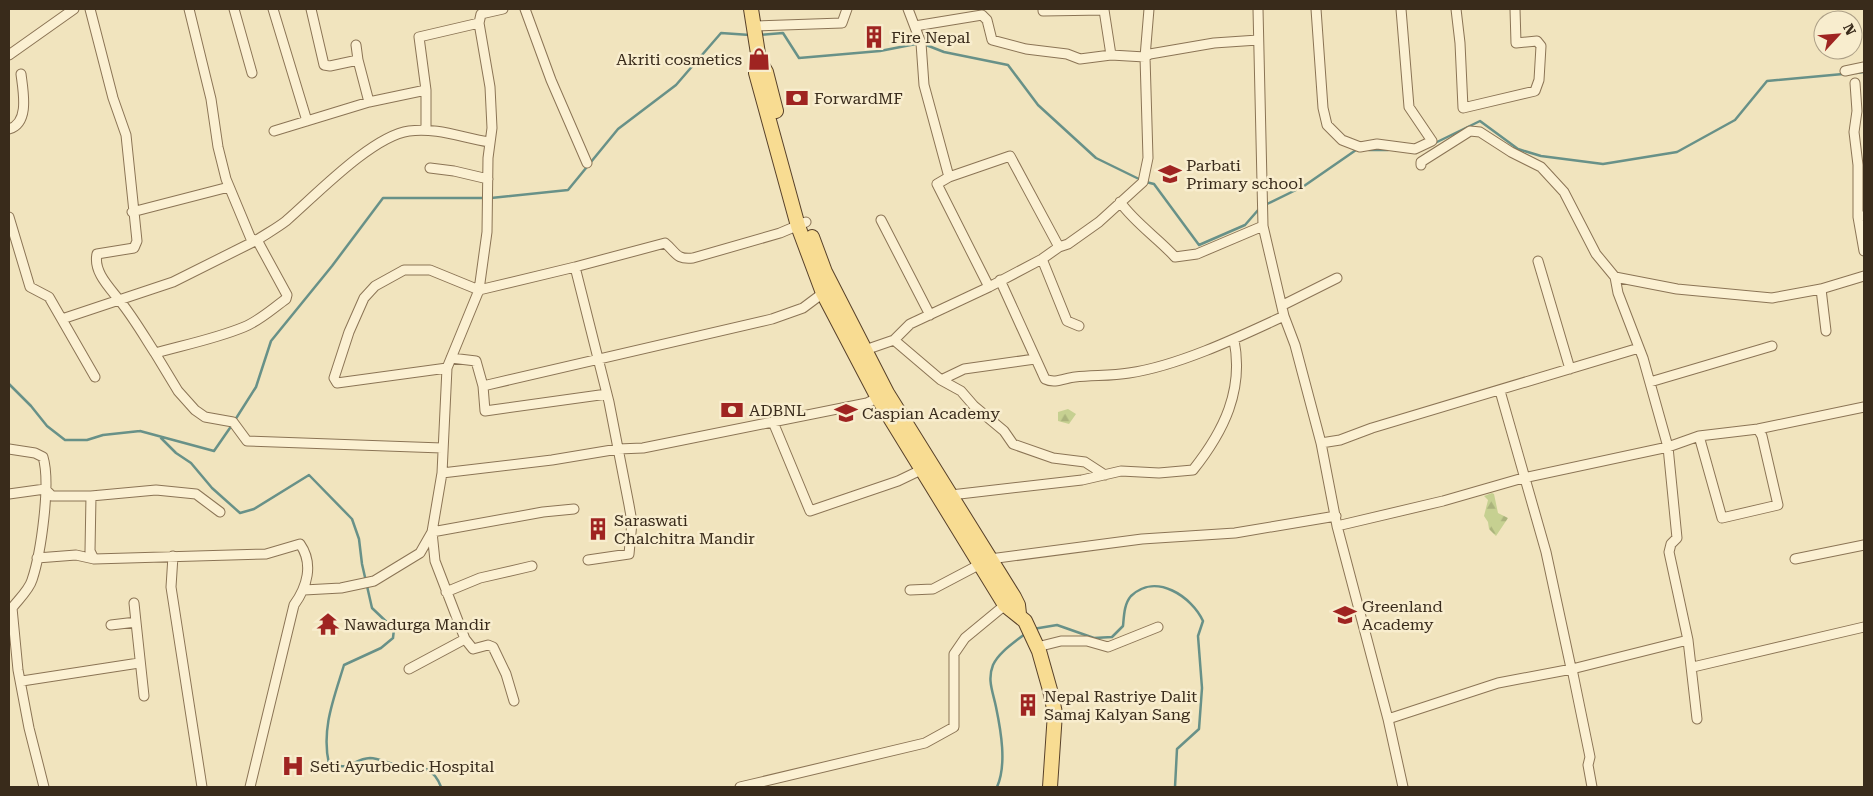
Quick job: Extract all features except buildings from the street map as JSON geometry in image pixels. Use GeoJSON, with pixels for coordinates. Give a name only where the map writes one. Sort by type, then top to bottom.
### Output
{"type":"FeatureCollection","features":[{"type":"Feature","properties":{"kind":"main road"},"geometry":{"type":"LineString","coordinates":[[751,9],[758,54],[766,72],[802,224],[823,293],[883,395],[923,469],[986,562],[1018,605],[1019,614]]}},
{"type":"Feature","properties":{"kind":"main road"},"geometry":{"type":"LineString","coordinates":[[802,224],[865,350],[883,395],[951,494],[986,562],[1005,605],[1019,614],[1027,625],[1037,647],[1055,713],[1050,787]]}},
{"type":"Feature","properties":{"kind":"street"},"geometry":{"type":"LineString","coordinates":[[9,55],[74,9]]}},
{"type":"Feature","properties":{"kind":"street"},"geometry":{"type":"LineString","coordinates":[[90,9],[113,98],[126,135],[131,172],[132,212],[136,246],[112,252],[100,252],[96,256],[102,276],[110,290],[120,300],[178,391],[195,410],[206,417],[233,422],[247,442],[442,448]]}},
{"type":"Feature","properties":{"kind":"street"},"geometry":{"type":"LineString","coordinates":[[189,9],[211,99],[218,146],[229,187],[251,239],[257,240]]}},
{"type":"Feature","properties":{"kind":"street"},"geometry":{"type":"LineString","coordinates":[[234,9],[252,73]]}},
{"type":"Feature","properties":{"kind":"street"},"geometry":{"type":"LineString","coordinates":[[273,9],[307,121]]}},
{"type":"Feature","properties":{"kind":"street"},"geometry":{"type":"LineString","coordinates":[[311,9],[324,64],[330,66],[358,60]]}},
{"type":"Feature","properties":{"kind":"street"},"geometry":{"type":"LineString","coordinates":[[504,9],[481,14],[480,23],[490,87],[492,128],[489,142],[487,232],[479,290],[447,368],[442,473],[432,532],[435,561],[465,639],[473,650],[488,645],[493,647],[506,674],[514,701]]}},
{"type":"Feature","properties":{"kind":"street"},"geometry":{"type":"LineString","coordinates":[[525,9],[551,80],[587,163]]}},
{"type":"Feature","properties":{"kind":"street"},"geometry":{"type":"LineString","coordinates":[[754,28],[842,23],[847,9]]}},
{"type":"Feature","properties":{"kind":"street"},"geometry":{"type":"LineString","coordinates":[[908,9],[921,43],[924,85],[949,177]]}},
{"type":"Feature","properties":{"kind":"street"},"geometry":{"type":"LineString","coordinates":[[1043,9],[1043,11],[1104,10],[1110,55]]}},
{"type":"Feature","properties":{"kind":"street"},"geometry":{"type":"LineString","coordinates":[[865,350],[894,340],[910,324],[1042,259],[1075,239],[1143,182],[1148,158],[1145,57],[1149,9]]}},
{"type":"Feature","properties":{"kind":"street"},"geometry":{"type":"LineString","coordinates":[[1258,9],[1263,226],[1283,305],[1284,316],[1295,345],[1322,443],[1337,526],[1388,720],[1403,787]]}},
{"type":"Feature","properties":{"kind":"street"},"geometry":{"type":"LineString","coordinates":[[1316,9],[1323,108],[1327,126],[1342,140],[1360,147],[1377,144],[1415,149],[1432,141],[1409,107],[1401,9]]}},
{"type":"Feature","properties":{"kind":"street"},"geometry":{"type":"LineString","coordinates":[[1456,9],[1460,43],[1463,108],[1535,91],[1539,80],[1541,46],[1537,41],[1516,43],[1516,9]]}},
{"type":"Feature","properties":{"kind":"street"},"geometry":{"type":"LineString","coordinates":[[915,26],[982,15],[987,20],[992,40],[1026,49],[1067,54],[1080,59],[1110,55],[1145,57],[1150,54],[1207,44],[1258,40]]}},
{"type":"Feature","properties":{"kind":"street"},"geometry":{"type":"LineString","coordinates":[[426,130],[426,90],[419,37],[480,23]]}},
{"type":"Feature","properties":{"kind":"street"},"geometry":{"type":"LineString","coordinates":[[356,45],[369,102]]}},
{"type":"Feature","properties":{"kind":"street"},"geometry":{"type":"LineString","coordinates":[[1845,71],[1864,67]]}},
{"type":"Feature","properties":{"kind":"street"},"geometry":{"type":"LineString","coordinates":[[9,129],[16,127],[21,122],[24,95],[21,74]]}},
{"type":"Feature","properties":{"kind":"street"},"geometry":{"type":"LineString","coordinates":[[1855,83],[1857,111],[1854,132],[1864,251]]}},
{"type":"Feature","properties":{"kind":"street"},"geometry":{"type":"LineString","coordinates":[[274,131],[369,102],[426,90]]}},
{"type":"Feature","properties":{"kind":"street"},"geometry":{"type":"LineString","coordinates":[[62,319],[173,282],[257,240],[284,222],[353,163],[390,136],[408,131],[426,130],[489,142]]}},
{"type":"Feature","properties":{"kind":"street"},"geometry":{"type":"LineString","coordinates":[[1421,165],[1421,162],[1470,131],[1480,132],[1511,152],[1541,167],[1564,192],[1596,254],[1615,277],[1618,294],[1639,348],[1668,446],[1677,538],[1671,544],[1669,552],[1688,640],[1697,719]]}},
{"type":"Feature","properties":{"kind":"street"},"geometry":{"type":"LineString","coordinates":[[989,286],[937,184],[949,177],[1010,156],[1059,247]]}},
{"type":"Feature","properties":{"kind":"street"},"geometry":{"type":"LineString","coordinates":[[430,168],[454,171],[488,179]]}},
{"type":"Feature","properties":{"kind":"street"},"geometry":{"type":"LineString","coordinates":[[132,212],[229,187]]}},
{"type":"Feature","properties":{"kind":"street"},"geometry":{"type":"LineString","coordinates":[[1120,202],[1130,216],[1162,242],[1175,257],[1197,254],[1263,226]]}},
{"type":"Feature","properties":{"kind":"street"},"geometry":{"type":"LineString","coordinates":[[9,217],[30,287],[49,297],[95,377]]}},
{"type":"Feature","properties":{"kind":"street"},"geometry":{"type":"LineString","coordinates":[[881,220],[930,315]]}},
{"type":"Feature","properties":{"kind":"street"},"geometry":{"type":"LineString","coordinates":[[447,368],[338,383],[334,378],[349,332],[364,298],[375,286],[404,270],[430,270],[479,290],[575,268],[665,244],[677,257],[682,259],[693,258],[802,224]]}},
{"type":"Feature","properties":{"kind":"street"},"geometry":{"type":"LineString","coordinates":[[155,353],[195,344],[244,327],[286,299],[287,292],[257,240]]}},
{"type":"Feature","properties":{"kind":"street"},"geometry":{"type":"LineString","coordinates":[[1042,259],[1067,321],[1080,326]]}},
{"type":"Feature","properties":{"kind":"street"},"geometry":{"type":"LineString","coordinates":[[1538,261],[1570,369]]}},
{"type":"Feature","properties":{"kind":"street"},"geometry":{"type":"LineString","coordinates":[[575,268],[606,394],[632,522],[629,554],[588,560]]}},
{"type":"Feature","properties":{"kind":"street"},"geometry":{"type":"LineString","coordinates":[[1615,277],[1677,289],[1772,298],[1821,289],[1864,276]]}},
{"type":"Feature","properties":{"kind":"street"},"geometry":{"type":"LineString","coordinates":[[1283,305],[1337,278]]}},
{"type":"Feature","properties":{"kind":"street"},"geometry":{"type":"LineString","coordinates":[[1000,280],[1035,359],[1045,379],[1051,382],[1074,377],[1129,374],[1234,340],[1284,316]]}},
{"type":"Feature","properties":{"kind":"street"},"geometry":{"type":"LineString","coordinates":[[1821,289],[1826,331]]}},
{"type":"Feature","properties":{"kind":"street"},"geometry":{"type":"LineString","coordinates":[[482,386],[772,319],[803,308],[823,293]]}},
{"type":"Feature","properties":{"kind":"street"},"geometry":{"type":"LineString","coordinates":[[894,340],[941,380],[962,391],[974,406],[1004,431],[1013,444],[1053,458],[1085,462],[1106,475]]}},
{"type":"Feature","properties":{"kind":"street"},"geometry":{"type":"LineString","coordinates":[[951,494],[1106,475],[1121,471],[1159,473],[1193,470],[1209,450],[1235,394],[1238,361],[1234,340]]}},
{"type":"Feature","properties":{"kind":"street"},"geometry":{"type":"LineString","coordinates":[[1650,382],[1772,346]]}},
{"type":"Feature","properties":{"kind":"street"},"geometry":{"type":"LineString","coordinates":[[1322,443],[1340,440],[1372,428],[1639,348]]}},
{"type":"Feature","properties":{"kind":"street"},"geometry":{"type":"LineString","coordinates":[[451,358],[476,361],[485,411],[606,394]]}},
{"type":"Feature","properties":{"kind":"street"},"geometry":{"type":"LineString","coordinates":[[941,380],[964,368],[1035,359]]}},
{"type":"Feature","properties":{"kind":"street"},"geometry":{"type":"LineString","coordinates":[[1500,391],[1523,478],[1546,552],[1590,757],[1588,765],[1592,787]]}},
{"type":"Feature","properties":{"kind":"street"},"geometry":{"type":"LineString","coordinates":[[442,473],[552,460],[618,449],[643,448],[868,403],[883,395]]}},
{"type":"Feature","properties":{"kind":"street"},"geometry":{"type":"LineString","coordinates":[[1337,526],[1443,501],[1523,478],[1668,446],[1699,436],[1758,429],[1864,407]]}},
{"type":"Feature","properties":{"kind":"street"},"geometry":{"type":"LineString","coordinates":[[774,422],[810,511],[898,482],[923,469]]}},
{"type":"Feature","properties":{"kind":"street"},"geometry":{"type":"LineString","coordinates":[[1699,436],[1722,518],[1778,505],[1762,436],[1758,429]]}},
{"type":"Feature","properties":{"kind":"street"},"geometry":{"type":"LineString","coordinates":[[9,449],[35,453],[43,457],[47,470],[37,558],[32,582],[12,608],[18,670],[22,681],[29,728],[44,787]]}},
{"type":"Feature","properties":{"kind":"street"},"geometry":{"type":"LineString","coordinates":[[9,494],[46,489]]}},
{"type":"Feature","properties":{"kind":"street"},"geometry":{"type":"LineString","coordinates":[[46,489],[52,496],[91,496],[156,490],[196,494],[220,512]]}},
{"type":"Feature","properties":{"kind":"street"},"geometry":{"type":"LineString","coordinates":[[91,496],[90,551],[94,559]]}},
{"type":"Feature","properties":{"kind":"street"},"geometry":{"type":"LineString","coordinates":[[432,532],[574,508]]}},
{"type":"Feature","properties":{"kind":"street"},"geometry":{"type":"LineString","coordinates":[[910,590],[933,589],[974,570],[986,562],[1142,539],[1236,533],[1336,516]]}},
{"type":"Feature","properties":{"kind":"street"},"geometry":{"type":"LineString","coordinates":[[304,590],[341,588],[374,581],[420,553],[432,532]]}},
{"type":"Feature","properties":{"kind":"street"},"geometry":{"type":"LineString","coordinates":[[37,558],[76,555],[94,559],[266,554],[300,544],[308,567],[304,590],[294,605],[250,787]]}},
{"type":"Feature","properties":{"kind":"street"},"geometry":{"type":"LineString","coordinates":[[1795,559],[1864,545]]}},
{"type":"Feature","properties":{"kind":"street"},"geometry":{"type":"LineString","coordinates":[[173,556],[171,587],[202,787]]}},
{"type":"Feature","properties":{"kind":"street"},"geometry":{"type":"LineString","coordinates":[[446,592],[480,578],[532,566]]}},
{"type":"Feature","properties":{"kind":"street"},"geometry":{"type":"LineString","coordinates":[[134,603],[144,696]]}},
{"type":"Feature","properties":{"kind":"street"},"geometry":{"type":"LineString","coordinates":[[740,787],[925,743],[954,727],[954,654],[965,638],[1005,605]]}},
{"type":"Feature","properties":{"kind":"street"},"geometry":{"type":"LineString","coordinates":[[111,625],[136,622]]}},
{"type":"Feature","properties":{"kind":"street"},"geometry":{"type":"LineString","coordinates":[[1037,647],[1061,641],[1087,641],[1108,647],[1158,627]]}},
{"type":"Feature","properties":{"kind":"street"},"geometry":{"type":"LineString","coordinates":[[1692,668],[1864,627]]}},
{"type":"Feature","properties":{"kind":"street"},"geometry":{"type":"LineString","coordinates":[[409,669],[465,639]]}},
{"type":"Feature","properties":{"kind":"street"},"geometry":{"type":"LineString","coordinates":[[1388,720],[1498,684],[1523,680],[1688,640]]}},
{"type":"Feature","properties":{"kind":"street"},"geometry":{"type":"LineString","coordinates":[[22,681],[139,663]]}},
{"type":"Feature","properties":{"kind":"street"},"geometry":{"type":"LineString","coordinates":[[9,671],[18,670]]}},
{"type":"Feature","properties":{"kind":"green space"},"geometry":{"type":"Polygon","coordinates":[[[1068,409],[1076,414],[1069,424],[1058,421],[1058,412],[1068,409]]]}},
{"type":"Feature","properties":{"kind":"green space"},"geometry":{"type":"Polygon","coordinates":[[[1494,494],[1498,513],[1508,518],[1496,536],[1489,529],[1488,522],[1484,516],[1488,500],[1484,496],[1494,494]]]}},
{"type":"Feature","properties":{"kind":"waterway"},"geometry":{"type":"LineString","coordinates":[[491,198],[568,190],[618,129],[676,85],[721,33],[750,35]]}},
{"type":"Feature","properties":{"kind":"waterway"},"geometry":{"type":"LineString","coordinates":[[760,35],[783,33],[799,58],[880,51],[921,43],[944,52],[1008,65],[1038,105],[1096,158],[1141,180]]}},
{"type":"Feature","properties":{"kind":"waterway"},"geometry":{"type":"LineString","coordinates":[[1856,73],[1864,72]]}},
{"type":"Feature","properties":{"kind":"waterway"},"geometry":{"type":"LineString","coordinates":[[1435,143],[1480,121],[1518,149],[1541,156],[1603,164],[1677,152],[1735,120],[1767,81],[1843,74]]}},
{"type":"Feature","properties":{"kind":"waterway"},"geometry":{"type":"LineString","coordinates":[[1265,205],[1304,186],[1356,150]]}},
{"type":"Feature","properties":{"kind":"waterway"},"geometry":{"type":"LineString","coordinates":[[1369,150],[1388,150]]}},
{"type":"Feature","properties":{"kind":"waterway"},"geometry":{"type":"LineString","coordinates":[[1146,182],[1154,184],[1199,245],[1245,225],[1259,209]]}},
{"type":"Feature","properties":{"kind":"waterway"},"geometry":{"type":"LineString","coordinates":[[235,420],[256,387],[271,341],[332,266],[383,198],[485,198]]}},
{"type":"Feature","properties":{"kind":"waterway"},"geometry":{"type":"LineString","coordinates":[[9,384],[31,406],[47,426],[65,440],[87,440],[103,435],[140,431]]}},
{"type":"Feature","properties":{"kind":"waterway"},"geometry":{"type":"LineString","coordinates":[[140,431],[214,451],[232,425]]}},
{"type":"Feature","properties":{"kind":"waterway"},"geometry":{"type":"LineString","coordinates":[[161,438],[176,453],[191,463],[212,488],[240,513],[254,509],[309,475],[352,519],[359,539],[362,564],[372,608],[394,629],[393,638],[381,648],[344,665],[328,726],[327,751],[329,764],[343,766],[370,758],[393,764],[415,766],[433,773],[441,787]]}},
{"type":"Feature","properties":{"kind":"waterway"},"geometry":{"type":"LineString","coordinates":[[1033,629],[1057,625],[1094,638],[1112,637],[1123,626],[1126,606],[1131,596],[1141,589],[1151,586],[1162,587],[1172,591],[1182,596],[1191,604],[1203,621],[1198,636],[1202,688],[1199,729],[1177,749],[1175,787]]}},
{"type":"Feature","properties":{"kind":"waterway"},"geometry":{"type":"LineString","coordinates":[[997,787],[1002,769],[1002,748],[998,716],[991,686],[991,670],[999,656],[1026,633]]}},
{"type":"Feature","properties":{"kind":"place","name":"Fire Nepal"},"geometry":{"type":"Point","coordinates":[874,37]}},
{"type":"Feature","properties":{"kind":"place","name":"Akriti cosmetics"},"geometry":{"type":"Point","coordinates":[759,59]}},
{"type":"Feature","properties":{"kind":"place","name":"ForwardMF"},"geometry":{"type":"Point","coordinates":[797,98]}},
{"type":"Feature","properties":{"kind":"place","name":"Parbati Primary school"},"geometry":{"type":"Point","coordinates":[1170,174]}},
{"type":"Feature","properties":{"kind":"place","name":"ADBNL"},"geometry":{"type":"Point","coordinates":[732,410]}},
{"type":"Feature","properties":{"kind":"place","name":"Caspian Academy"},"geometry":{"type":"Point","coordinates":[846,413]}},
{"type":"Feature","properties":{"kind":"place","name":"Saraswati Chalchitra Mandir"},"geometry":{"type":"Point","coordinates":[598,529]}},
{"type":"Feature","properties":{"kind":"place","name":"Greenland Academy"},"geometry":{"type":"Point","coordinates":[1345,615]}},
{"type":"Feature","properties":{"kind":"place","name":"Nawadurga Mandir"},"geometry":{"type":"Point","coordinates":[328,624]}},
{"type":"Feature","properties":{"kind":"place","name":"Nepal Rastriye Dalit Samaj Kalyan Sang"},"geometry":{"type":"Point","coordinates":[1028,705]}},
{"type":"Feature","properties":{"kind":"place","name":"Seti Ayurbedic Hospital"},"geometry":{"type":"Point","coordinates":[293,766]}}]}
